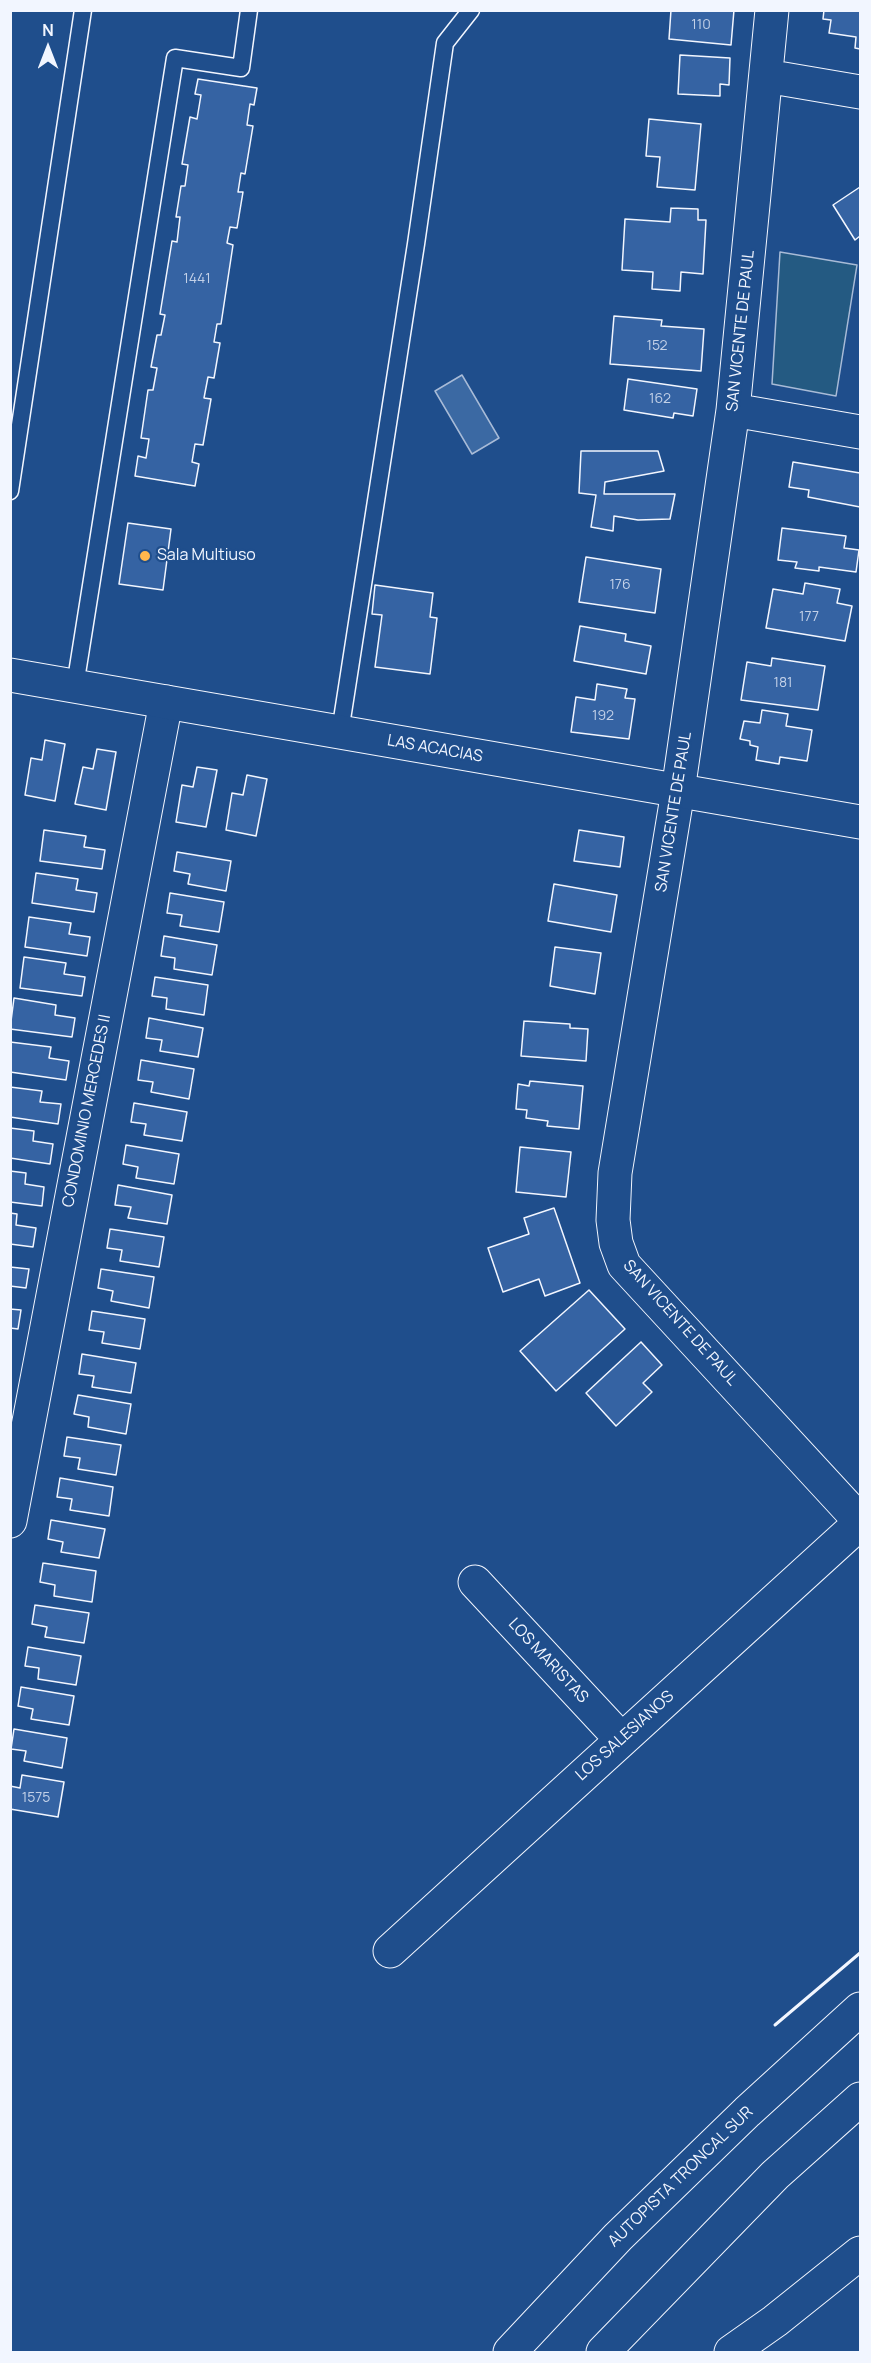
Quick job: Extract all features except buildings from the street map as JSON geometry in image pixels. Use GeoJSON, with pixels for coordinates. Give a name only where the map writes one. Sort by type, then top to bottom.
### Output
{"type":"FeatureCollection","features":[{"type":"Feature","properties":{"kind":"main road","name":"SAN VICENTE DE PAUL"},"geometry":{"type":"LineString","coordinates":[[772,10],[733,410],[678,791],[615,1173],[613,1220],[616,1243],[624,1265],[861,1522]]}},
{"type":"Feature","properties":{"kind":"main road"},"geometry":{"type":"LineString","coordinates":[[766,76],[861,92]]}},
{"type":"Feature","properties":{"kind":"main road"},"geometry":{"type":"LineString","coordinates":[[733,410],[861,432]]}},
{"type":"Feature","properties":{"kind":"main road","name":"LAS ACACIAS"},"geometry":{"type":"LineString","coordinates":[[10,675],[861,822]]}},
{"type":"Feature","properties":{"kind":"main road","name":"CONDOMINIO MERCEDES II"},"geometry":{"type":"LineString","coordinates":[[10,1521],[166,702]]}},
{"type":"Feature","properties":{"kind":"main road","name":"LOS SALESIANOS"},"geometry":{"type":"LineString","coordinates":[[390,1951],[861,1522]]}},
{"type":"Feature","properties":{"kind":"main road","name":"LOS MARISTAS"},"geometry":{"type":"LineString","coordinates":[[475,1582],[621,1739]]}},
{"type":"Feature","properties":{"kind":"main road","name":"AUTOPISTA TRONCAL SUR"},"geometry":{"type":"LineString","coordinates":[[510,2352],[627,2229],[747,2112],[861,2009]]}},
{"type":"Feature","properties":{"kind":"main road"},"geometry":{"type":"LineString","coordinates":[[603,2352],[775,2175],[861,2099]]}},
{"type":"Feature","properties":{"kind":"main road"},"geometry":{"type":"LineString","coordinates":[[731,2352],[775,2321],[861,2253]]}},
{"type":"Feature","properties":{"kind":"lane"},"geometry":{"type":"LineString","coordinates":[[10,491],[83,10]]}},
{"type":"Feature","properties":{"kind":"lane"},"geometry":{"type":"LineString","coordinates":[[75,686],[175,58],[241,68],[249,10]]}},
{"type":"Feature","properties":{"kind":"lane"},"geometry":{"type":"LineString","coordinates":[[340,732],[445,43],[471,10]]}},
{"type":"Feature","properties":{"kind":"shaded area"},"geometry":{"type":"Polygon","coordinates":[[[780,252],[857,265],[836,396],[772,384],[780,252]]]}},
{"type":"Feature","properties":{"kind":"shaded area"},"geometry":{"type":"Polygon","coordinates":[[[462,375],[499,438],[472,454],[435,391],[462,375]]]}},
{"type":"Feature","properties":{"kind":"wall"},"geometry":{"type":"LineString","coordinates":[[775,2025],[860,1953]]}},
{"type":"Feature","properties":{"kind":"place","name":"Sala Multiuso"},"geometry":{"type":"Point","coordinates":[145,556]}}]}
